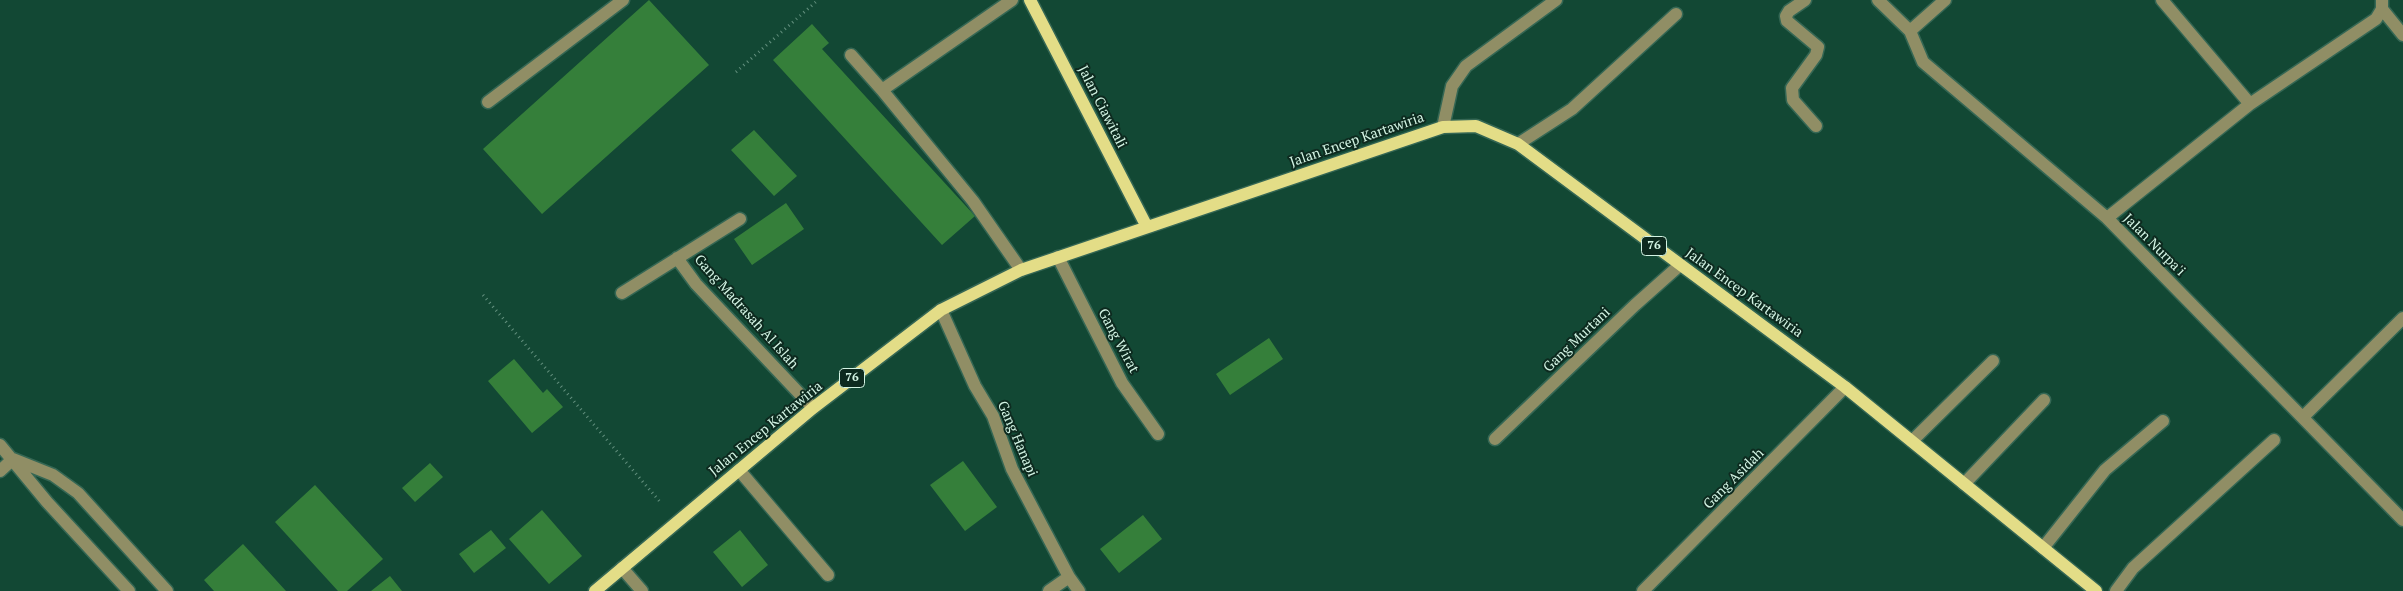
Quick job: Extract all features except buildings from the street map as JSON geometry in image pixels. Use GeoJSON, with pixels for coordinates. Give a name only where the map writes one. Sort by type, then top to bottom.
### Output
{"type":"FeatureCollection","features":[{"type":"Feature","properties":{"kind":"main road","name":"Jalan Ciawitali"},"geometry":{"type":"LineString","coordinates":[[1030,0],[1147,227]]}},
{"type":"Feature","properties":{"kind":"main road","name":"Jalan Encep Kartawiria"},"geometry":{"type":"LineString","coordinates":[[595,591],[813,408],[941,310],[1021,270],[1443,127],[1476,126],[1518,144],[1846,387],[2096,591]]}},
{"type":"Feature","properties":{"kind":"street"},"geometry":{"type":"LineString","coordinates":[[488,102],[623,0]]}},
{"type":"Feature","properties":{"kind":"street"},"geometry":{"type":"LineString","coordinates":[[882,90],[1012,0]]}},
{"type":"Feature","properties":{"kind":"street"},"geometry":{"type":"LineString","coordinates":[[1443,127],[1452,86],[1466,66],[1556,0]]}},
{"type":"Feature","properties":{"kind":"street"},"geometry":{"type":"LineString","coordinates":[[1805,0],[1789,11],[1786,16],[1787,22],[1818,47],[1816,54],[1792,88],[1792,100],[1816,126]]}},
{"type":"Feature","properties":{"kind":"street","name":"Jalan Nurpa'i"},"geometry":{"type":"LineString","coordinates":[[1878,0],[1910,31],[1923,62],[2107,218],[2403,520]]}},
{"type":"Feature","properties":{"kind":"street"},"geometry":{"type":"LineString","coordinates":[[1910,31],[1945,0]]}},
{"type":"Feature","properties":{"kind":"street"},"geometry":{"type":"LineString","coordinates":[[2162,0],[2250,104]]}},
{"type":"Feature","properties":{"kind":"street"},"geometry":{"type":"LineString","coordinates":[[2107,218],[2250,104],[2376,19],[2382,4]]}},
{"type":"Feature","properties":{"kind":"street"},"geometry":{"type":"LineString","coordinates":[[2382,4],[2403,35]]}},
{"type":"Feature","properties":{"kind":"street"},"geometry":{"type":"LineString","coordinates":[[1518,144],[1572,109],[1676,14]]}},
{"type":"Feature","properties":{"kind":"street"},"geometry":{"type":"LineString","coordinates":[[850,55],[882,90],[973,201],[1021,270]]}},
{"type":"Feature","properties":{"kind":"street"},"geometry":{"type":"LineString","coordinates":[[622,293],[740,218]]}},
{"type":"Feature","properties":{"kind":"street","name":"Gang Madrasah Al Islah"},"geometry":{"type":"LineString","coordinates":[[677,258],[696,284],[813,408]]}},
{"type":"Feature","properties":{"kind":"street","name":"Gang Wirat"},"geometry":{"type":"LineString","coordinates":[[1058,258],[1122,383],[1158,434]]}},
{"type":"Feature","properties":{"kind":"street","name":"Gang Murtani"},"geometry":{"type":"LineString","coordinates":[[1495,439],[1635,305],[1680,265]]}},
{"type":"Feature","properties":{"kind":"street","name":"Gang Hanapi"},"geometry":{"type":"LineString","coordinates":[[941,310],[975,386],[993,416],[1012,469],[1068,577],[1079,591]]}},
{"type":"Feature","properties":{"kind":"street"},"geometry":{"type":"LineString","coordinates":[[2303,417],[2403,318]]}},
{"type":"Feature","properties":{"kind":"street"},"geometry":{"type":"LineString","coordinates":[[1912,441],[1993,361]]}},
{"type":"Feature","properties":{"kind":"street","name":"Gang Asidah"},"geometry":{"type":"LineString","coordinates":[[1643,591],[1846,387]]}},
{"type":"Feature","properties":{"kind":"street"},"geometry":{"type":"LineString","coordinates":[[1964,484],[2044,400]]}},
{"type":"Feature","properties":{"kind":"street"},"geometry":{"type":"LineString","coordinates":[[2043,548],[2105,470],[2163,421]]}},
{"type":"Feature","properties":{"kind":"street"},"geometry":{"type":"LineString","coordinates":[[2116,591],[2133,568],[2274,440]]}},
{"type":"Feature","properties":{"kind":"street"},"geometry":{"type":"LineString","coordinates":[[0,445],[46,502],[129,591]]}},
{"type":"Feature","properties":{"kind":"street"},"geometry":{"type":"LineString","coordinates":[[0,471],[13,459]]}},
{"type":"Feature","properties":{"kind":"street"},"geometry":{"type":"LineString","coordinates":[[13,459],[53,475],[78,493],[163,589]]}},
{"type":"Feature","properties":{"kind":"street"},"geometry":{"type":"LineString","coordinates":[[739,470],[828,575]]}},
{"type":"Feature","properties":{"kind":"street"},"geometry":{"type":"LineString","coordinates":[[622,568],[642,591]]}},
{"type":"Feature","properties":{"kind":"street"},"geometry":{"type":"LineString","coordinates":[[1049,591],[1068,577]]}},
{"type":"Feature","properties":{"kind":"path"},"geometry":{"type":"LineString","coordinates":[[736,72],[818,0]]}},
{"type":"Feature","properties":{"kind":"path"},"geometry":{"type":"LineString","coordinates":[[483,295],[677,522]]}}]}
